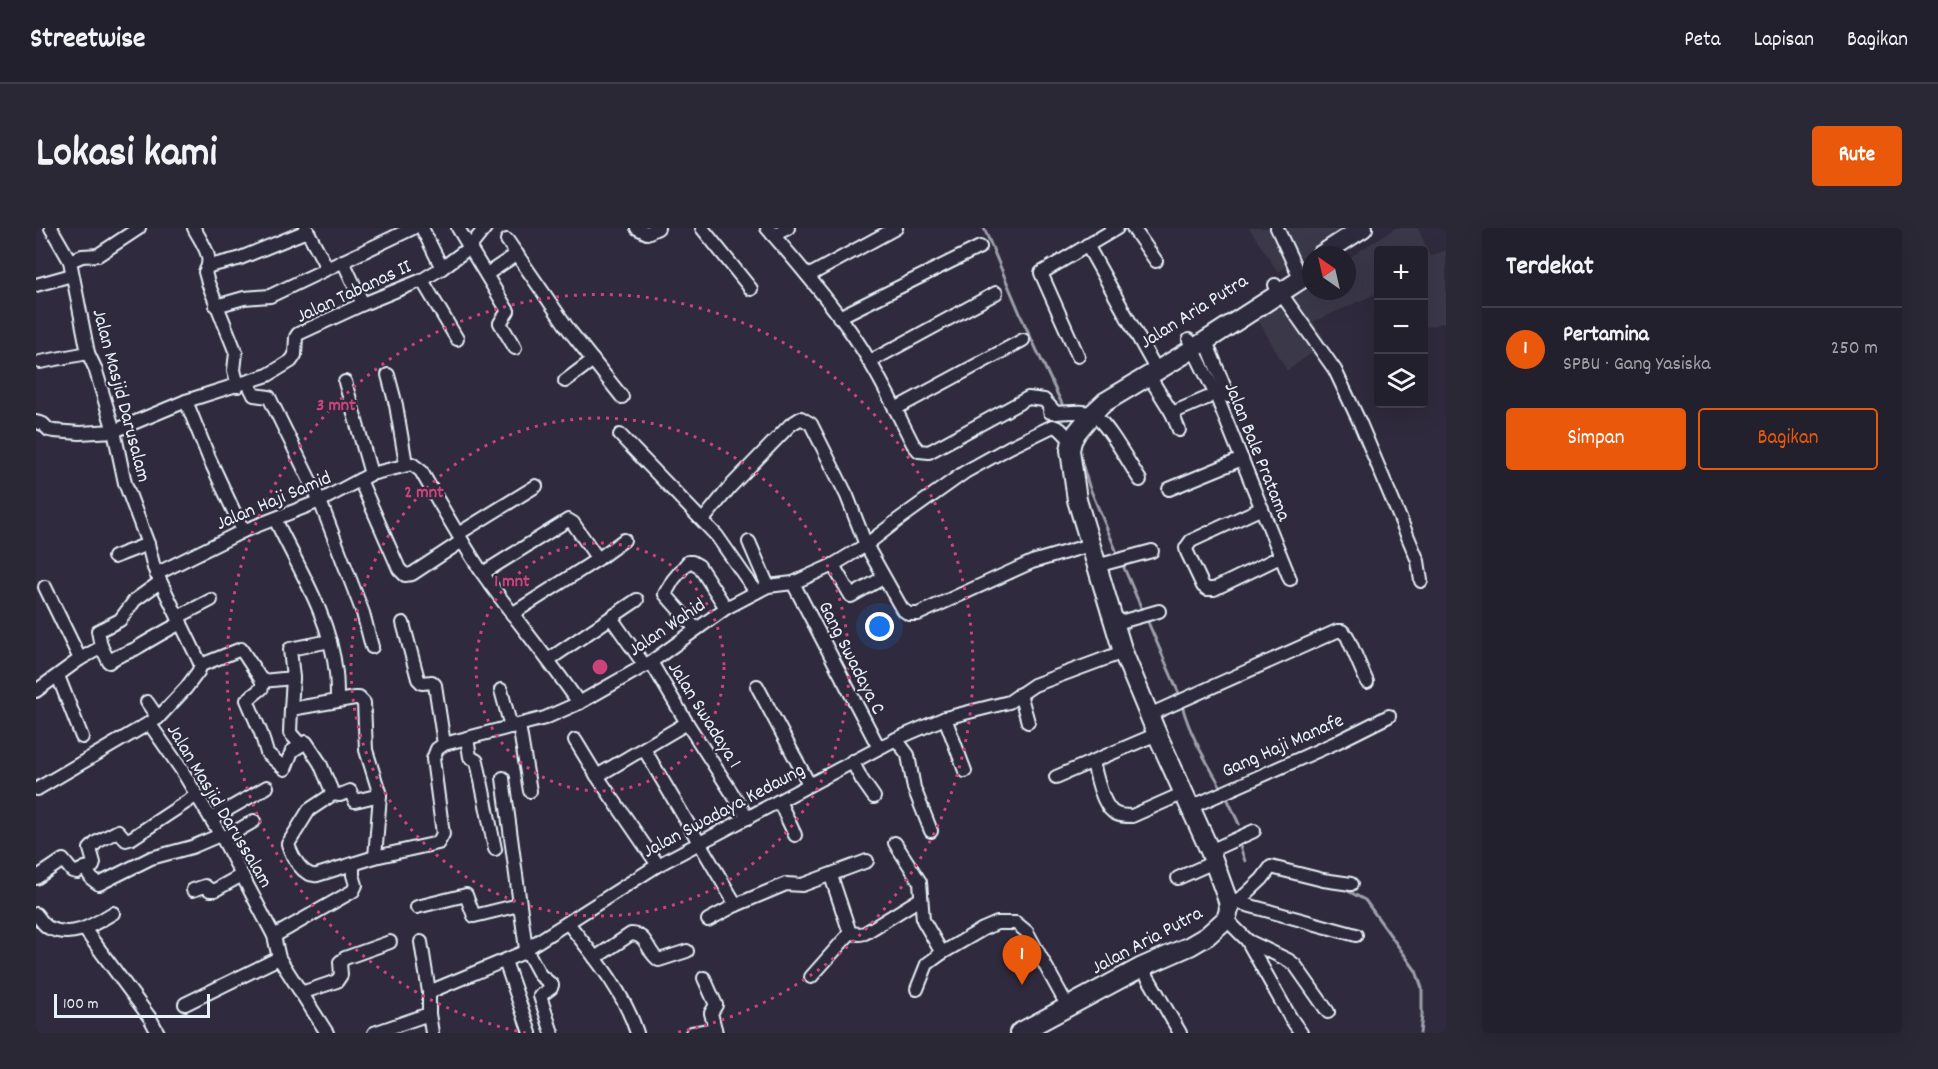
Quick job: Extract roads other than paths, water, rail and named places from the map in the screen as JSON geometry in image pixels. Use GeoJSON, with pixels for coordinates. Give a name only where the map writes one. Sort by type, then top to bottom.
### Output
{"type":"FeatureCollection","features":[{"type":"Feature","properties":{"kind":"main road"},"geometry":{"type":"LineString","coordinates":[[1335,246],[1363,228]]}},
{"type":"Feature","properties":{"kind":"main road"},"geometry":{"type":"LineString","coordinates":[[1351,246],[1378,228]]}},
{"type":"Feature","properties":{"kind":"main road","name":"Jalan Aria Putra"},"geometry":{"type":"LineString","coordinates":[[1019,1033],[1142,967],[1190,946],[1207,936],[1230,909],[1212,856],[1157,734],[1113,624],[1077,500],[1070,450],[1074,438],[1120,381],[1152,370],[1278,289],[1302,271]]}},
{"type":"Feature","properties":{"kind":"street","name":"Jalan Masjid Darusalam"},"geometry":{"type":"LineString","coordinates":[[51,228],[70,261],[88,353],[95,368],[114,431],[125,483],[158,578]]}},
{"type":"Feature","properties":{"kind":"street"},"geometry":{"type":"LineString","coordinates":[[70,261],[82,256],[98,255],[139,228]]}},
{"type":"Feature","properties":{"kind":"street"},"geometry":{"type":"LineString","coordinates":[[194,228],[210,260],[205,275],[236,353],[234,370],[254,395],[269,397],[320,501],[363,613],[372,647]]}},
{"type":"Feature","properties":{"kind":"street"},"geometry":{"type":"LineString","coordinates":[[216,306],[244,298],[270,296],[412,228]]}},
{"type":"Feature","properties":{"kind":"street"},"geometry":{"type":"LineString","coordinates":[[422,228],[442,268]]}},
{"type":"Feature","properties":{"kind":"street"},"geometry":{"type":"LineString","coordinates":[[458,228],[507,308],[508,311],[500,323],[515,348]]}},
{"type":"Feature","properties":{"kind":"street","name":"Jalan Tabanas II"},"geometry":{"type":"LineString","coordinates":[[243,384],[268,375],[291,361],[295,355],[298,334],[422,280],[470,247],[485,228]]}},
{"type":"Feature","properties":{"kind":"street"},"geometry":{"type":"LineString","coordinates":[[636,228],[647,233],[658,228]]}},
{"type":"Feature","properties":{"kind":"street"},"geometry":{"type":"LineString","coordinates":[[702,228],[751,289]]}},
{"type":"Feature","properties":{"kind":"street"},"geometry":{"type":"LineString","coordinates":[[788,228],[770,232],[848,327],[915,448],[929,452],[1028,398],[1033,398],[1046,410],[1056,413],[1099,408],[1105,427],[1140,480]]}},
{"type":"Feature","properties":{"kind":"street"},"geometry":{"type":"LineString","coordinates":[[808,276],[896,228]]}},
{"type":"Feature","properties":{"kind":"street"},"geometry":{"type":"LineString","coordinates":[[1078,356],[1041,273],[1117,228]]}},
{"type":"Feature","properties":{"kind":"street"},"geometry":{"type":"LineString","coordinates":[[1133,228],[1156,261]]}},
{"type":"Feature","properties":{"kind":"street"},"geometry":{"type":"LineString","coordinates":[[1277,228],[1302,262]]}},
{"type":"Feature","properties":{"kind":"street"},"geometry":{"type":"LineString","coordinates":[[209,266],[238,259],[304,231],[327,268]]}},
{"type":"Feature","properties":{"kind":"street"},"geometry":{"type":"LineString","coordinates":[[507,240],[569,330],[622,397]]}},
{"type":"Feature","properties":{"kind":"street"},"geometry":{"type":"LineString","coordinates":[[1087,245],[1152,370],[1179,430]]}},
{"type":"Feature","properties":{"kind":"street"},"geometry":{"type":"LineString","coordinates":[[839,317],[980,247]]}},
{"type":"Feature","properties":{"kind":"street"},"geometry":{"type":"LineString","coordinates":[[487,274],[517,254]]}},
{"type":"Feature","properties":{"kind":"street"},"geometry":{"type":"LineString","coordinates":[[343,261],[363,304]]}},
{"type":"Feature","properties":{"kind":"street"},"geometry":{"type":"LineString","coordinates":[[36,285],[72,275]]}},
{"type":"Feature","properties":{"kind":"street"},"geometry":{"type":"LineString","coordinates":[[422,280],[457,339]]}},
{"type":"Feature","properties":{"kind":"street"},"geometry":{"type":"LineString","coordinates":[[1278,289],[1335,370],[1360,423],[1418,561],[1421,581]]}},
{"type":"Feature","properties":{"kind":"street"},"geometry":{"type":"LineString","coordinates":[[869,362],[996,293]]}},
{"type":"Feature","properties":{"kind":"street"},"geometry":{"type":"LineString","coordinates":[[895,409],[1023,340]]}},
{"type":"Feature","properties":{"kind":"street"},"geometry":{"type":"LineString","coordinates":[[1196,343],[1228,396]]}},
{"type":"Feature","properties":{"kind":"street","name":"Jalan Bale Pratama"},"geometry":{"type":"LineString","coordinates":[[1196,343],[1290,579]]}},
{"type":"Feature","properties":{"kind":"street"},"geometry":{"type":"LineString","coordinates":[[40,362],[88,353]]}},
{"type":"Feature","properties":{"kind":"street"},"geometry":{"type":"LineString","coordinates":[[565,381],[593,360]]}},
{"type":"Feature","properties":{"kind":"street"},"geometry":{"type":"LineString","coordinates":[[388,375],[396,405],[406,464],[412,464],[421,471],[483,573],[579,704]]}},
{"type":"Feature","properties":{"kind":"street"},"geometry":{"type":"LineString","coordinates":[[345,382],[372,474]]}},
{"type":"Feature","properties":{"kind":"street"},"geometry":{"type":"LineString","coordinates":[[36,422],[54,431],[80,433],[114,431],[186,401],[243,384]]}},
{"type":"Feature","properties":{"kind":"street"},"geometry":{"type":"LineString","coordinates":[[1172,412],[1208,398]]}},
{"type":"Feature","properties":{"kind":"street"},"geometry":{"type":"LineString","coordinates":[[186,401],[209,458],[243,531]]}},
{"type":"Feature","properties":{"kind":"street"},"geometry":{"type":"LineString","coordinates":[[702,520],[730,487],[790,425],[801,418],[811,424],[847,496],[866,545],[883,578],[902,609],[909,614],[913,615],[1032,562],[1090,545]]}},
{"type":"Feature","properties":{"kind":"street","name":"Jalan Wahid"},"geometry":{"type":"LineString","coordinates":[[444,744],[545,718],[579,704],[648,664],[726,608],[768,586],[793,583],[833,565],[866,545],[965,472],[1010,447],[1053,426],[1074,438]]}},
{"type":"Feature","properties":{"kind":"street"},"geometry":{"type":"LineString","coordinates":[[620,435],[702,520],[736,561],[756,592]]}},
{"type":"Feature","properties":{"kind":"street"},"geometry":{"type":"LineString","coordinates":[[1169,489],[1242,459]]}},
{"type":"Feature","properties":{"kind":"street","name":"Jalan Haji Samid"},"geometry":{"type":"LineString","coordinates":[[101,646],[98,631],[120,620],[135,600],[158,578],[243,531],[320,501],[372,474],[406,464]]}},
{"type":"Feature","properties":{"kind":"street"},"geometry":{"type":"LineString","coordinates":[[360,480],[399,569],[405,575],[412,574],[536,486]]}},
{"type":"Feature","properties":{"kind":"street"},"geometry":{"type":"LineString","coordinates":[[1262,508],[1191,541],[1186,548],[1187,552],[1203,586],[1207,589],[1214,589],[1280,557]]}},
{"type":"Feature","properties":{"kind":"street"},"geometry":{"type":"LineString","coordinates":[[275,519],[312,593],[330,640],[336,674],[337,701]]}},
{"type":"Feature","properties":{"kind":"street"},"geometry":{"type":"LineString","coordinates":[[483,573],[561,522],[569,520],[598,559]]}},
{"type":"Feature","properties":{"kind":"street"},"geometry":{"type":"LineString","coordinates":[[512,614],[624,540]]}},
{"type":"Feature","properties":{"kind":"street"},"geometry":{"type":"LineString","coordinates":[[749,542],[768,586]]}},
{"type":"Feature","properties":{"kind":"street"},"geometry":{"type":"LineString","coordinates":[[114,556],[148,544]]}},
{"type":"Feature","properties":{"kind":"street"},"geometry":{"type":"LineString","coordinates":[[1096,566],[1152,551]]}},
{"type":"Feature","properties":{"kind":"street"},"geometry":{"type":"LineString","coordinates":[[696,629],[665,594],[688,562],[699,566],[726,608]]}},
{"type":"Feature","properties":{"kind":"street"},"geometry":{"type":"LineString","coordinates":[[833,565],[851,596],[883,578]]}},
{"type":"Feature","properties":{"kind":"street"},"geometry":{"type":"LineString","coordinates":[[158,578],[201,665],[241,649],[262,681],[262,688],[247,700],[267,753],[285,769],[292,751],[306,742],[320,763],[333,794]]}},
{"type":"Feature","properties":{"kind":"street","name":"Gang Swadaya C"},"geometry":{"type":"LineString","coordinates":[[793,583],[879,748]]}},
{"type":"Feature","properties":{"kind":"street"},"geometry":{"type":"LineString","coordinates":[[45,587],[80,659]]}},
{"type":"Feature","properties":{"kind":"street"},"geometry":{"type":"LineString","coordinates":[[36,691],[101,646],[109,662],[117,655],[135,649],[210,600]]}},
{"type":"Feature","properties":{"kind":"street"},"geometry":{"type":"LineString","coordinates":[[548,660],[637,600]]}},
{"type":"Feature","properties":{"kind":"street"},"geometry":{"type":"LineString","coordinates":[[1113,624],[1158,611]]}},
{"type":"Feature","properties":{"kind":"street","name":"Jalan Swadaya 1"},"geometry":{"type":"LineString","coordinates":[[612,619],[648,664],[748,818]]}},
{"type":"Feature","properties":{"kind":"street"},"geometry":{"type":"LineString","coordinates":[[380,795],[355,801],[350,791],[340,795],[333,794],[309,810],[288,844],[300,866],[311,876],[375,857],[438,843],[442,839],[433,759],[437,749],[444,744],[435,685],[432,682],[422,683],[418,679],[403,623]]}},
{"type":"Feature","properties":{"kind":"street"},"geometry":{"type":"LineString","coordinates":[[1149,715],[1336,631],[1342,631],[1347,636],[1367,682]]}},
{"type":"Feature","properties":{"kind":"street"},"geometry":{"type":"LineString","coordinates":[[301,745],[290,733],[293,678],[290,649],[330,640]]}},
{"type":"Feature","properties":{"kind":"street","name":"Jalan Swadaya Kedaung"},"geometry":{"type":"LineString","coordinates":[[429,992],[526,950],[658,865],[896,739],[945,718],[1009,702],[1034,685],[1123,652]]}},
{"type":"Feature","properties":{"kind":"street","name":"Jalan Masjid Darussalam"},"geometry":{"type":"LineString","coordinates":[[201,665],[186,688],[154,720],[242,875],[274,936],[279,958],[327,1033]]}},
{"type":"Feature","properties":{"kind":"street"},"geometry":{"type":"LineString","coordinates":[[58,676],[81,737]]}},
{"type":"Feature","properties":{"kind":"street"},"geometry":{"type":"LineString","coordinates":[[262,681],[293,678]]}},
{"type":"Feature","properties":{"kind":"street"},"geometry":{"type":"LineString","coordinates":[[757,686],[810,784]]}},
{"type":"Feature","properties":{"kind":"street"},"geometry":{"type":"LineString","coordinates":[[501,690],[515,726],[531,791]]}},
{"type":"Feature","properties":{"kind":"street"},"geometry":{"type":"LineString","coordinates":[[1020,694],[1028,722]]}},
{"type":"Feature","properties":{"kind":"street"},"geometry":{"type":"LineString","coordinates":[[291,709],[358,698],[364,704],[366,750],[380,795],[375,857]]}},
{"type":"Feature","properties":{"kind":"street"},"geometry":{"type":"LineString","coordinates":[[37,789],[154,720],[147,702]]}},
{"type":"Feature","properties":{"kind":"street","name":"Gang Haji Manafe"},"geometry":{"type":"LineString","coordinates":[[1093,762],[1105,802],[1113,812],[1132,816],[1187,800],[1335,743],[1389,716]]}},
{"type":"Feature","properties":{"kind":"street"},"geometry":{"type":"LineString","coordinates":[[945,718],[965,771]]}},
{"type":"Feature","properties":{"kind":"street"},"geometry":{"type":"LineString","coordinates":[[597,776],[687,723]]}},
{"type":"Feature","properties":{"kind":"street"},"geometry":{"type":"LineString","coordinates":[[1056,777],[1157,734]]}},
{"type":"Feature","properties":{"kind":"street"},"geometry":{"type":"LineString","coordinates":[[467,738],[470,757],[477,761],[495,849]]}},
{"type":"Feature","properties":{"kind":"street"},"geometry":{"type":"LineString","coordinates":[[896,739],[908,755],[914,788],[931,831]]}},
{"type":"Feature","properties":{"kind":"street"},"geometry":{"type":"LineString","coordinates":[[575,740],[658,865]]}},
{"type":"Feature","properties":{"kind":"street"},"geometry":{"type":"LineString","coordinates":[[644,748],[736,904]]}},
{"type":"Feature","properties":{"kind":"street"},"geometry":{"type":"LineString","coordinates":[[852,761],[874,797]]}},
{"type":"Feature","properties":{"kind":"street"},"geometry":{"type":"LineString","coordinates":[[503,778],[526,950],[540,975],[552,986],[540,996],[552,1033]]}},
{"type":"Feature","properties":{"kind":"street"},"geometry":{"type":"LineString","coordinates":[[211,819],[267,787]]}},
{"type":"Feature","properties":{"kind":"street"},"geometry":{"type":"LineString","coordinates":[[36,878],[63,860],[72,871],[77,872],[93,866],[90,849],[97,842],[118,831],[126,840],[132,838],[197,795]]}},
{"type":"Feature","properties":{"kind":"street"},"geometry":{"type":"LineString","coordinates":[[779,801],[795,835]]}},
{"type":"Feature","properties":{"kind":"street"},"geometry":{"type":"LineString","coordinates":[[85,868],[92,879],[99,884],[152,858],[221,837],[254,821]]}},
{"type":"Feature","properties":{"kind":"street"},"geometry":{"type":"LineString","coordinates":[[1178,878],[1254,831]]}},
{"type":"Feature","properties":{"kind":"street"},"geometry":{"type":"LineString","coordinates":[[895,843],[920,882],[923,920],[942,953]]}},
{"type":"Feature","properties":{"kind":"street"},"geometry":{"type":"LineString","coordinates":[[708,920],[736,904],[786,884],[802,885],[867,861]]}},
{"type":"Feature","properties":{"kind":"street"},"geometry":{"type":"LineString","coordinates":[[274,936],[352,891],[356,885],[353,864]]}},
{"type":"Feature","properties":{"kind":"street"},"geometry":{"type":"LineString","coordinates":[[1230,909],[1262,879],[1271,867],[1323,880],[1351,884]]}},
{"type":"Feature","properties":{"kind":"street"},"geometry":{"type":"LineString","coordinates":[[193,890],[205,886],[210,890],[215,890],[242,875]]}},
{"type":"Feature","properties":{"kind":"street"},"geometry":{"type":"LineString","coordinates":[[831,876],[850,933]]}},
{"type":"Feature","properties":{"kind":"street"},"geometry":{"type":"LineString","coordinates":[[417,907],[466,895],[474,916],[519,905]]}},
{"type":"Feature","properties":{"kind":"street"},"geometry":{"type":"LineString","coordinates":[[850,933],[865,933],[920,899]]}},
{"type":"Feature","properties":{"kind":"street"},"geometry":{"type":"LineString","coordinates":[[1230,909],[1356,935]]}},
{"type":"Feature","properties":{"kind":"street"},"geometry":{"type":"LineString","coordinates":[[1230,909],[1300,1033]]}},
{"type":"Feature","properties":{"kind":"street"},"geometry":{"type":"LineString","coordinates":[[36,914],[48,928],[66,932],[85,930],[113,913]]}},
{"type":"Feature","properties":{"kind":"street"},"geometry":{"type":"LineString","coordinates":[[568,923],[595,957],[622,998],[637,1033]]}},
{"type":"Feature","properties":{"kind":"street"},"geometry":{"type":"LineString","coordinates":[[917,989],[927,964],[942,953],[997,923],[1016,923],[1027,933],[1068,1007]]}},
{"type":"Feature","properties":{"kind":"street"},"geometry":{"type":"LineString","coordinates":[[85,930],[150,1018],[158,1033]]}},
{"type":"Feature","properties":{"kind":"street"},"geometry":{"type":"LineString","coordinates":[[811,977],[850,933]]}},
{"type":"Feature","properties":{"kind":"street"},"geometry":{"type":"LineString","coordinates":[[595,957],[632,934],[643,937],[655,958],[659,960],[687,951]]}},
{"type":"Feature","properties":{"kind":"street"},"geometry":{"type":"LineString","coordinates":[[1247,940],[1288,960],[1295,966],[1328,1012]]}},
{"type":"Feature","properties":{"kind":"street"},"geometry":{"type":"LineString","coordinates":[[300,993],[338,981],[341,975],[340,962],[345,958],[390,942]]}},
{"type":"Feature","properties":{"kind":"street"},"geometry":{"type":"LineString","coordinates":[[421,942],[429,992],[432,1033]]}},
{"type":"Feature","properties":{"kind":"street"},"geometry":{"type":"LineString","coordinates":[[185,1004],[279,958]]}},
{"type":"Feature","properties":{"kind":"street"},"geometry":{"type":"LineString","coordinates":[[505,961],[530,1033]]}},
{"type":"Feature","properties":{"kind":"street"},"geometry":{"type":"LineString","coordinates":[[1142,967],[1180,1033]]}},
{"type":"Feature","properties":{"kind":"street"},"geometry":{"type":"LineString","coordinates":[[693,1033],[715,1031],[711,1013],[716,1005],[704,978]]}},
{"type":"Feature","properties":{"kind":"street"},"geometry":{"type":"LineString","coordinates":[[374,1033],[429,1014]]}},
{"type":"Feature","properties":{"kind":"waterway"},"geometry":{"type":"LineString","coordinates":[[984,228],[1024,323],[1064,408]]}},
{"type":"Feature","properties":{"kind":"waterway"},"geometry":{"type":"LineString","coordinates":[[1079,454],[1089,486],[1118,555]]}},
{"type":"Feature","properties":{"kind":"waterway"},"geometry":{"type":"LineString","coordinates":[[1122,563],[1143,612]]}},
{"type":"Feature","properties":{"kind":"waterway"},"geometry":{"type":"LineString","coordinates":[[1148,622],[1180,696]]}},
{"type":"Feature","properties":{"kind":"waterway"},"geometry":{"type":"LineString","coordinates":[[1182,705],[1194,738],[1222,789]]}},
{"type":"Feature","properties":{"kind":"waterway"},"geometry":{"type":"LineString","coordinates":[[1227,798],[1239,824]]}},
{"type":"Feature","properties":{"kind":"waterway"},"geometry":{"type":"LineString","coordinates":[[1239,844],[1245,861]]}},
{"type":"Feature","properties":{"kind":"waterway"},"geometry":{"type":"LineString","coordinates":[[1344,889],[1365,900],[1416,971],[1422,988],[1420,1033]]}},
{"type":"Feature","properties":{"kind":"place","name":"Pertamina"},"geometry":{"type":"Point","coordinates":[1022,985]}}]}
